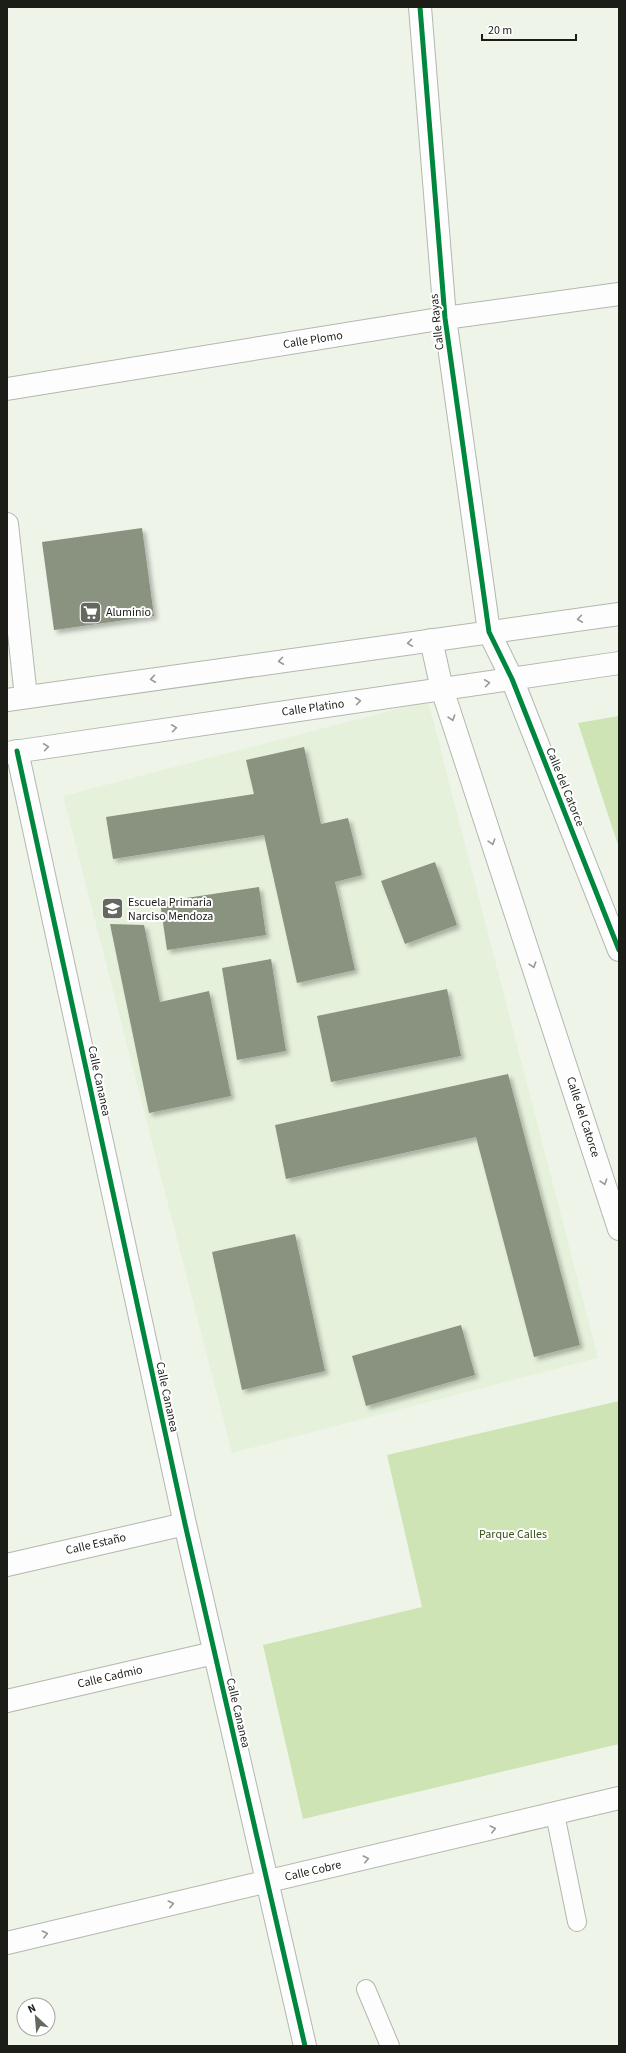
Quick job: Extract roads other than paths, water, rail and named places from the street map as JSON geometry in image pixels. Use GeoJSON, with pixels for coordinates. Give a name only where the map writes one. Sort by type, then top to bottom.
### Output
{"type":"FeatureCollection","features":[{"type":"Feature","properties":{"kind":"street","name":"Calle Rayas"},"geometry":{"type":"LineString","coordinates":[[420,7],[445,318],[489,632]]}},
{"type":"Feature","properties":{"kind":"street","name":"Calle Plomo"},"geometry":{"type":"LineString","coordinates":[[7,389],[445,318],[619,294]]}},
{"type":"Feature","properties":{"kind":"street"},"geometry":{"type":"LineString","coordinates":[[7,524],[16,698],[619,614]]}},
{"type":"Feature","properties":{"kind":"street","name":"Calle del Catorce"},"geometry":{"type":"LineString","coordinates":[[489,632],[512,679],[619,950]]}},
{"type":"Feature","properties":{"kind":"street","name":"Calle del Catorce"},"geometry":{"type":"LineString","coordinates":[[432,640],[442,689],[619,1229]]}},
{"type":"Feature","properties":{"kind":"street","name":"Calle Platino"},"geometry":{"type":"LineString","coordinates":[[12,752],[619,664]]}},
{"type":"Feature","properties":{"kind":"street","name":"Calle Cananea"},"geometry":{"type":"LineString","coordinates":[[12,752],[214,1653],[305,2046]]}},
{"type":"Feature","properties":{"kind":"street","name":"Calle Estaño"},"geometry":{"type":"LineString","coordinates":[[7,1565],[185,1524]]}},
{"type":"Feature","properties":{"kind":"street","name":"Calle Cadmio"},"geometry":{"type":"LineString","coordinates":[[7,1701],[214,1653]]}},
{"type":"Feature","properties":{"kind":"street","name":"Calle Cobre"},"geometry":{"type":"LineString","coordinates":[[7,1943],[619,1798]]}},
{"type":"Feature","properties":{"kind":"lane"},"geometry":{"type":"LineString","coordinates":[[555,1814],[577,1922]]}},
{"type":"Feature","properties":{"kind":"lane"},"geometry":{"type":"LineString","coordinates":[[366,1989],[390,2046]]}},
{"type":"Feature","properties":{"kind":"place","name":"Aluminio"},"geometry":{"type":"Point","coordinates":[90,612]}},
{"type":"Feature","properties":{"kind":"place","name":"Escuela Primaria Narciso Mendoza"},"geometry":{"type":"Point","coordinates":[112,909]}},
{"type":"Feature","properties":{"kind":"park label","name":"Parque Calles"},"geometry":{"type":"Point","coordinates":[513,1534]}}]}
